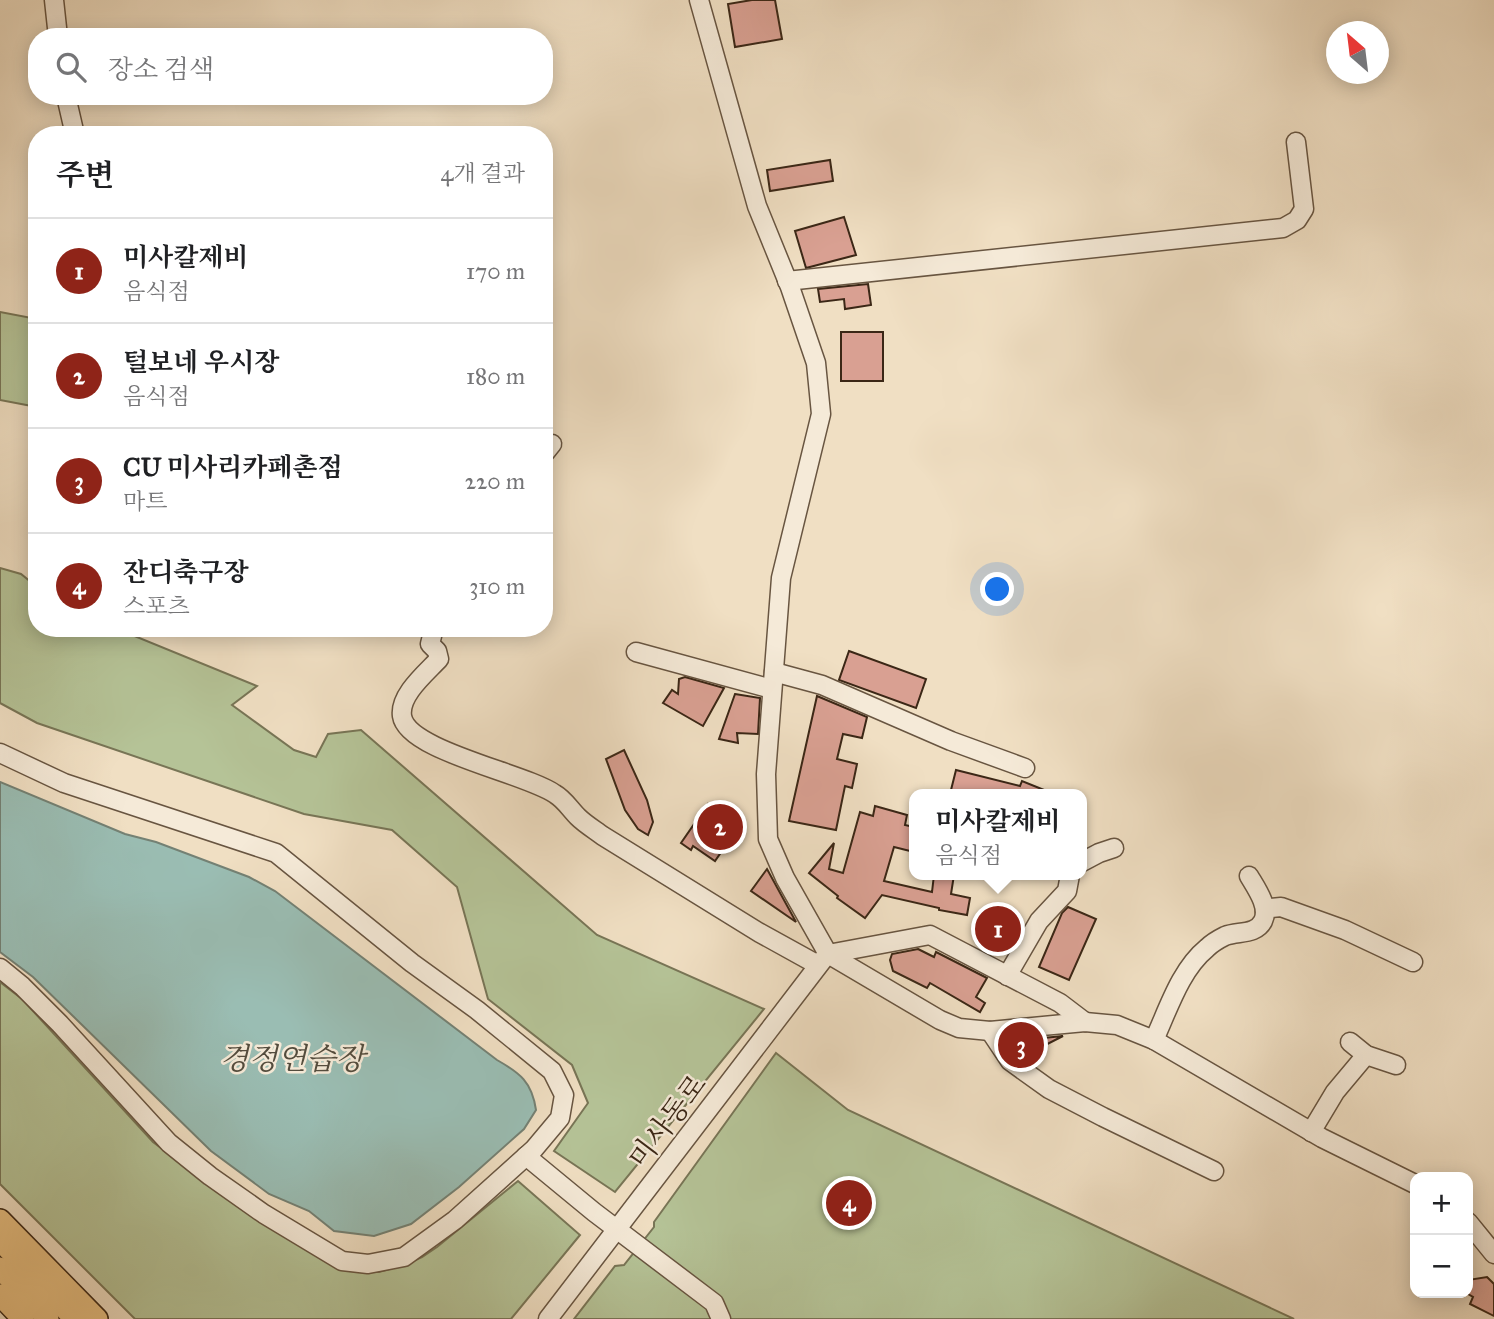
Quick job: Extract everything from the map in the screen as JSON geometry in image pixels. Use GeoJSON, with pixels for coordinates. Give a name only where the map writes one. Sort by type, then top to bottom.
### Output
{"type":"FeatureCollection","features":[{"type":"Feature","properties":{"kind":"main road"},"geometry":{"type":"LineString","coordinates":[[0,1220],[97,1319]]}},
{"type":"Feature","properties":{"kind":"main road"},"geometry":{"type":"LineString","coordinates":[[0,1240],[75,1319]]}},
{"type":"Feature","properties":{"kind":"main road"},"geometry":{"type":"LineString","coordinates":[[0,1268],[48,1319]]}},
{"type":"Feature","properties":{"kind":"main road"},"geometry":{"type":"LineString","coordinates":[[0,1295],[23,1319]]}},
{"type":"Feature","properties":{"kind":"street"},"geometry":{"type":"LineString","coordinates":[[54,0],[57,28]]}},
{"type":"Feature","properties":{"kind":"street"},"geometry":{"type":"LineString","coordinates":[[699,0],[757,206],[816,363],[821,414],[781,578],[766,774],[768,839],[823,960]]}},
{"type":"Feature","properties":{"kind":"street"},"geometry":{"type":"LineString","coordinates":[[68,105],[73,126]]}},
{"type":"Feature","properties":{"kind":"street"},"geometry":{"type":"LineString","coordinates":[[787,281],[1283,228],[1297,220],[1304,209],[1296,142]]}},
{"type":"Feature","properties":{"kind":"street"},"geometry":{"type":"LineString","coordinates":[[432,637],[430,644],[437,651],[439,659],[402,705],[402,717],[408,729],[422,740],[451,753],[526,779],[557,794],[579,818],[603,836],[760,933],[823,960],[959,1028],[990,1031],[1085,1022],[1117,1025],[1154,1040],[1311,1132],[1410,1182]]}},
{"type":"Feature","properties":{"kind":"street"},"geometry":{"type":"LineString","coordinates":[[636,652],[773,681],[821,684],[951,741],[1026,768]]}},
{"type":"Feature","properties":{"kind":"street"},"geometry":{"type":"LineString","coordinates":[[0,753],[64,783],[276,853],[552,1071],[564,1095],[560,1118],[526,1156],[455,1220],[404,1256],[368,1264],[342,1261],[264,1214],[169,1143],[60,1024],[0,968]]}},
{"type":"Feature","properties":{"kind":"street"},"geometry":{"type":"LineString","coordinates":[[1087,859],[1114,848]]}},
{"type":"Feature","properties":{"kind":"street"},"geometry":{"type":"LineString","coordinates":[[1154,1040],[1189,966],[1206,948],[1222,937],[1251,931],[1258,928],[1264,920],[1265,912],[1249,876]]}},
{"type":"Feature","properties":{"kind":"street"},"geometry":{"type":"LineString","coordinates":[[1007,976],[1039,920],[1067,891],[1069,880]]}},
{"type":"Feature","properties":{"kind":"street"},"geometry":{"type":"LineString","coordinates":[[1265,912],[1281,907],[1345,930],[1413,962]]}},
{"type":"Feature","properties":{"kind":"street"},"geometry":{"type":"LineString","coordinates":[[823,960],[930,935],[1060,1003],[1085,1022]]}},
{"type":"Feature","properties":{"kind":"street","name":"미사동로"},"geometry":{"type":"LineString","coordinates":[[548,1319],[823,960]]}},
{"type":"Feature","properties":{"kind":"street"},"geometry":{"type":"LineString","coordinates":[[990,1031],[1010,1061],[1049,1089],[1102,1118],[1214,1171]]}},
{"type":"Feature","properties":{"kind":"street"},"geometry":{"type":"LineString","coordinates":[[1350,1042],[1366,1055],[1396,1065]]}},
{"type":"Feature","properties":{"kind":"street"},"geometry":{"type":"LineString","coordinates":[[1311,1132],[1335,1092],[1366,1055]]}},
{"type":"Feature","properties":{"kind":"street"},"geometry":{"type":"LineString","coordinates":[[526,1156],[714,1303],[721,1319]]}},
{"type":"Feature","properties":{"kind":"street"},"geometry":{"type":"LineString","coordinates":[[1473,1228],[1494,1254]]}},
{"type":"Feature","properties":{"kind":"green space"},"geometry":{"type":"Polygon","coordinates":[[[0,312],[28,317],[28,405],[0,400],[0,312]]]}},
{"type":"Feature","properties":{"kind":"green space"},"geometry":{"type":"Polygon","coordinates":[[[0,568],[21,574],[28,580],[28,637],[137,637],[257,686],[232,705],[294,750],[316,757],[328,734],[361,730],[597,935],[764,1009],[615,1192],[554,1151],[588,1103],[572,1065],[488,999],[457,887],[392,830],[304,814],[37,723],[0,703],[0,568]]]}},
{"type":"Feature","properties":{"kind":"green space"},"geometry":{"type":"Polygon","coordinates":[[[0,982],[22,999],[153,1142],[250,1215],[341,1268],[379,1272],[422,1257],[518,1181],[580,1235],[511,1319],[135,1319],[0,1184],[0,982]]]}},
{"type":"Feature","properties":{"kind":"green space"},"geometry":{"type":"Polygon","coordinates":[[[776,1053],[848,1110],[1294,1319],[574,1319],[615,1266],[624,1265],[654,1227],[654,1222],[776,1053]]]}},
{"type":"Feature","properties":{"kind":"water","name":"경정연습장"},"geometry":{"type":"Polygon","coordinates":[[[0,782],[125,834],[156,842],[249,877],[275,891],[524,1079],[536,1110],[524,1129],[459,1187],[411,1224],[374,1236],[334,1231],[309,1211],[269,1194],[211,1151],[33,977],[0,952],[0,782]]]}},
{"type":"Feature","properties":{"kind":"building"},"geometry":{"type":"Polygon","coordinates":[[[775,0],[782,39],[735,47],[728,4],[775,0]]]}},
{"type":"Feature","properties":{"kind":"building"},"geometry":{"type":"Polygon","coordinates":[[[830,160],[833,181],[770,191],[767,170],[830,160]]]}},
{"type":"Feature","properties":{"kind":"building"},"geometry":{"type":"Polygon","coordinates":[[[844,217],[856,255],[806,268],[795,231],[844,217]]]}},
{"type":"Feature","properties":{"kind":"building"},"geometry":{"type":"Polygon","coordinates":[[[868,284],[871,305],[845,309],[844,299],[820,302],[818,289],[868,284]]]}},
{"type":"Feature","properties":{"kind":"building"},"geometry":{"type":"Polygon","coordinates":[[[841,332],[883,332],[883,381],[841,381],[841,332]]]}},
{"type":"Feature","properties":{"kind":"building"},"geometry":{"type":"Polygon","coordinates":[[[849,651],[926,679],[916,708],[839,680],[849,651]]]}},
{"type":"Feature","properties":{"kind":"building"},"geometry":{"type":"Polygon","coordinates":[[[685,677],[724,688],[703,726],[663,703],[672,690],[678,694],[679,679],[685,677]]]}},
{"type":"Feature","properties":{"kind":"building"},"geometry":{"type":"Polygon","coordinates":[[[735,694],[760,698],[758,734],[737,733],[738,743],[719,739],[735,694]]]}},
{"type":"Feature","properties":{"kind":"building"},"geometry":{"type":"Polygon","coordinates":[[[817,696],[867,717],[862,738],[843,734],[837,759],[857,764],[852,788],[845,786],[836,830],[789,821],[817,696]]]}},
{"type":"Feature","properties":{"kind":"building"},"geometry":{"type":"Polygon","coordinates":[[[624,750],[647,800],[653,822],[648,835],[638,829],[625,810],[606,759],[624,750]]]}},
{"type":"Feature","properties":{"kind":"building"},"geometry":{"type":"Polygon","coordinates":[[[956,770],[1020,786],[1022,781],[1042,789],[951,789],[956,770]]]}},
{"type":"Feature","properties":{"kind":"building"},"geometry":{"type":"Polygon","coordinates":[[[708,804],[718,811],[716,814],[737,829],[715,861],[693,846],[691,850],[681,843],[708,804]]]}},
{"type":"Feature","properties":{"kind":"building"},"geometry":{"type":"Polygon","coordinates":[[[875,806],[907,815],[905,825],[909,826],[909,851],[894,847],[884,881],[932,892],[933,880],[953,880],[951,894],[970,898],[967,915],[882,895],[865,918],[809,873],[834,843],[829,869],[843,873],[860,812],[873,816],[875,806]]]}},
{"type":"Feature","properties":{"kind":"building"},"geometry":{"type":"Polygon","coordinates":[[[767,869],[796,922],[751,891],[767,869]]]}},
{"type":"Feature","properties":{"kind":"building"},"geometry":{"type":"Polygon","coordinates":[[[1068,907],[1096,919],[1069,980],[1039,967],[1062,913],[1068,907]]]}},
{"type":"Feature","properties":{"kind":"building"},"geometry":{"type":"Polygon","coordinates":[[[990,919],[1012,922],[1007,952],[985,949],[990,919]]]}},
{"type":"Feature","properties":{"kind":"building"},"geometry":{"type":"Polygon","coordinates":[[[918,949],[934,957],[936,952],[987,978],[976,997],[985,1003],[980,1012],[930,983],[927,988],[893,971],[890,960],[892,954],[918,949]]]}},
{"type":"Feature","properties":{"kind":"building"},"geometry":{"type":"Polygon","coordinates":[[[1063,1036],[1026,1055],[1017,1052],[1013,1045],[1013,1041],[1063,1036]]]}},
{"type":"Feature","properties":{"kind":"building"},"geometry":{"type":"Polygon","coordinates":[[[1487,1277],[1494,1284],[1494,1316],[1470,1304],[1473,1298],[1473,1279],[1487,1277]]]}},
{"type":"Feature","properties":{"kind":"place","name":"털보네 우시장"},"geometry":{"type":"Point","coordinates":[720,827]}},
{"type":"Feature","properties":{"kind":"place","name":"미사칼제비"},"geometry":{"type":"Point","coordinates":[998,929]}},
{"type":"Feature","properties":{"kind":"place","name":"CU 미사리카페촌점"},"geometry":{"type":"Point","coordinates":[1021,1045]}},
{"type":"Feature","properties":{"kind":"place","name":"잔디축구장"},"geometry":{"type":"Point","coordinates":[849,1203]}}]}
